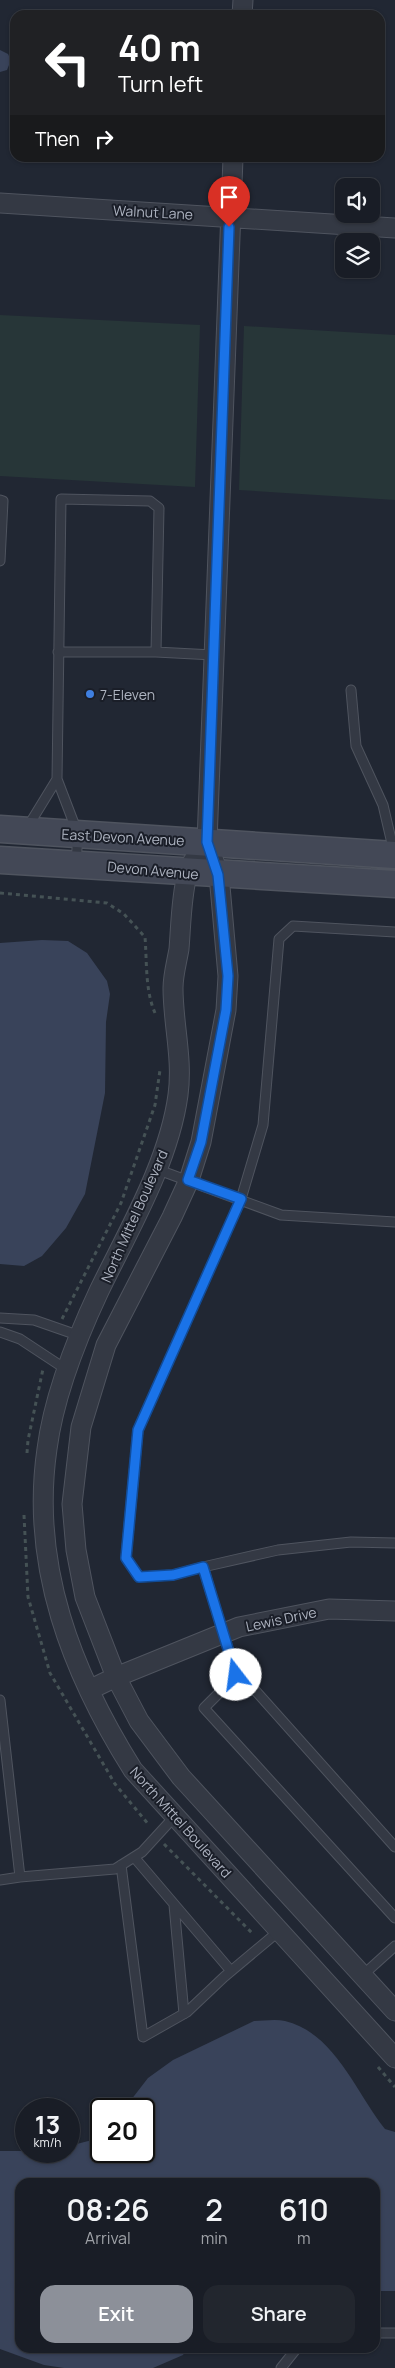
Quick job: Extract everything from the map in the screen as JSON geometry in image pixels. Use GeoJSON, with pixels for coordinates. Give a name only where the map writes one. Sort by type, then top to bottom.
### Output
{"type":"FeatureCollection","features":[{"type":"Feature","properties":{"kind":"main road","name":"East Devon Avenue"},"geometry":{"type":"LineString","coordinates":[[13,830],[395,854]]}},
{"type":"Feature","properties":{"kind":"main road","name":"Devon Avenue"},"geometry":{"type":"LineString","coordinates":[[0,860],[218,875],[395,884]]}},
{"type":"Feature","properties":{"kind":"street"},"geometry":{"type":"LineString","coordinates":[[233,162],[229,217],[207,842],[218,875],[228,976],[226,1010],[201,1142],[188,1180],[172,1217],[106,1345],[81,1427],[72,1504],[76,1550],[85,1597],[116,1677],[139,1721],[181,1777],[395,2011]]}},
{"type":"Feature","properties":{"kind":"street","name":"Walnut Lane"},"geometry":{"type":"LineString","coordinates":[[0,203],[395,228]]}},
{"type":"Feature","properties":{"kind":"street","name":"North Mittel Boulevard"},"geometry":{"type":"LineString","coordinates":[[207,842],[187,873],[173,986],[180,1058],[178,1096],[169,1137],[90,1311],[57,1400],[46,1450],[44,1500],[46,1540],[58,1615],[73,1657],[115,1741],[133,1770],[395,2058]]}},
{"type":"Feature","properties":{"kind":"street","name":"Lewis Drive"},"geometry":{"type":"LineString","coordinates":[[89,1690],[224,1632],[329,1609],[395,1611]]}},
{"type":"Feature","properties":{"kind":"lane"},"geometry":{"type":"LineString","coordinates":[[76,864],[78,834],[57,779],[61,499],[150,501],[159,508],[156,652]]}},
{"type":"Feature","properties":{"kind":"lane"},"geometry":{"type":"LineString","coordinates":[[0,500],[3,501],[0,561]]}},
{"type":"Feature","properties":{"kind":"lane"},"geometry":{"type":"LineString","coordinates":[[58,652],[156,652],[213,655]]}},
{"type":"Feature","properties":{"kind":"lane"},"geometry":{"type":"LineString","coordinates":[[351,690],[356,746],[383,805],[395,854]]}},
{"type":"Feature","properties":{"kind":"lane"},"geometry":{"type":"LineString","coordinates":[[13,830],[57,779]]}},
{"type":"Feature","properties":{"kind":"lane"},"geometry":{"type":"LineString","coordinates":[[395,932],[293,926],[279,939],[263,1125],[241,1199],[138,1430],[126,1558],[139,1577],[173,1575],[278,1550],[351,1542],[395,1543]]}},
{"type":"Feature","properties":{"kind":"lane"},"geometry":{"type":"LineString","coordinates":[[156,1169],[281,1215],[395,1222]]}},
{"type":"Feature","properties":{"kind":"lane"},"geometry":{"type":"LineString","coordinates":[[0,1318],[34,1320],[80,1336]]}},
{"type":"Feature","properties":{"kind":"lane"},"geometry":{"type":"LineString","coordinates":[[0,1332],[20,1339],[68,1370]]}},
{"type":"Feature","properties":{"kind":"lane"},"geometry":{"type":"LineString","coordinates":[[203,1567],[236,1675]]}},
{"type":"Feature","properties":{"kind":"lane"},"geometry":{"type":"LineString","coordinates":[[236,1675],[245,1678],[395,1847]]}},
{"type":"Feature","properties":{"kind":"lane"},"geometry":{"type":"LineString","coordinates":[[236,1675],[204,1708],[395,1918]]}},
{"type":"Feature","properties":{"kind":"lane"},"geometry":{"type":"LineString","coordinates":[[0,1700],[20,1877]]}},
{"type":"Feature","properties":{"kind":"lane"},"geometry":{"type":"LineString","coordinates":[[0,1880],[115,1868],[142,1852],[175,1816]]}},
{"type":"Feature","properties":{"kind":"lane"},"geometry":{"type":"LineString","coordinates":[[134,1857],[231,1972]]}},
{"type":"Feature","properties":{"kind":"lane"},"geometry":{"type":"LineString","coordinates":[[120,1865],[143,2037],[184,2014],[279,1931]]}},
{"type":"Feature","properties":{"kind":"lane"},"geometry":{"type":"LineString","coordinates":[[174,1905],[184,2014]]}},
{"type":"Feature","properties":{"kind":"lane"},"geometry":{"type":"LineString","coordinates":[[363,1975],[395,1946]]}},
{"type":"Feature","properties":{"kind":"lane"},"geometry":{"type":"LineString","coordinates":[[380,2333],[395,2333]]}},
{"type":"Feature","properties":{"kind":"lane"},"geometry":{"type":"LineString","coordinates":[[281,2368],[293,2353]]}},
{"type":"Feature","properties":{"kind":"shaded area"},"geometry":{"type":"Polygon","coordinates":[[[0,315],[200,325],[195,487],[0,476],[0,315]]]}},
{"type":"Feature","properties":{"kind":"shaded area"},"geometry":{"type":"Polygon","coordinates":[[[244,326],[395,335],[395,500],[239,490],[244,326]]]}},
{"type":"Feature","properties":{"kind":"water"},"geometry":{"type":"Polygon","coordinates":[[[0,50],[8,54],[10,62],[7,70],[0,72],[0,50]]]}},
{"type":"Feature","properties":{"kind":"water"},"geometry":{"type":"Polygon","coordinates":[[[42,940],[68,941],[87,953],[107,981],[110,994],[106,1022],[105,1093],[85,1194],[66,1228],[42,1256],[24,1266],[0,1264],[0,943],[42,940]]]}},
{"type":"Feature","properties":{"kind":"water"},"geometry":{"type":"Polygon","coordinates":[[[254,2021],[285,2021],[302,2028],[318,2038],[343,2066],[385,2129],[395,2132],[395,2291],[380,2291],[380,2178],[15,2178],[15,2353],[184,2353],[153,2368],[64,2368],[44,2365],[0,2349],[0,2151],[15,2151],[15,2163],[80,2163],[80,2143],[90,2141],[90,2163],[155,2163],[155,2098],[133,2098],[148,2078],[173,2060],[254,2021]]]}},
{"type":"Feature","properties":{"kind":"place","name":"7-Eleven"},"geometry":{"type":"Point","coordinates":[90,694]}},
{"type":"Feature","properties":{"kind":"route"},"geometry":{"type":"LineString","coordinates":[[229,227],[207,842],[218,875],[228,976],[226,1010],[201,1142],[188,1180],[241,1199],[138,1430],[126,1558],[139,1577],[173,1575],[203,1567],[236,1675]]}}]}
